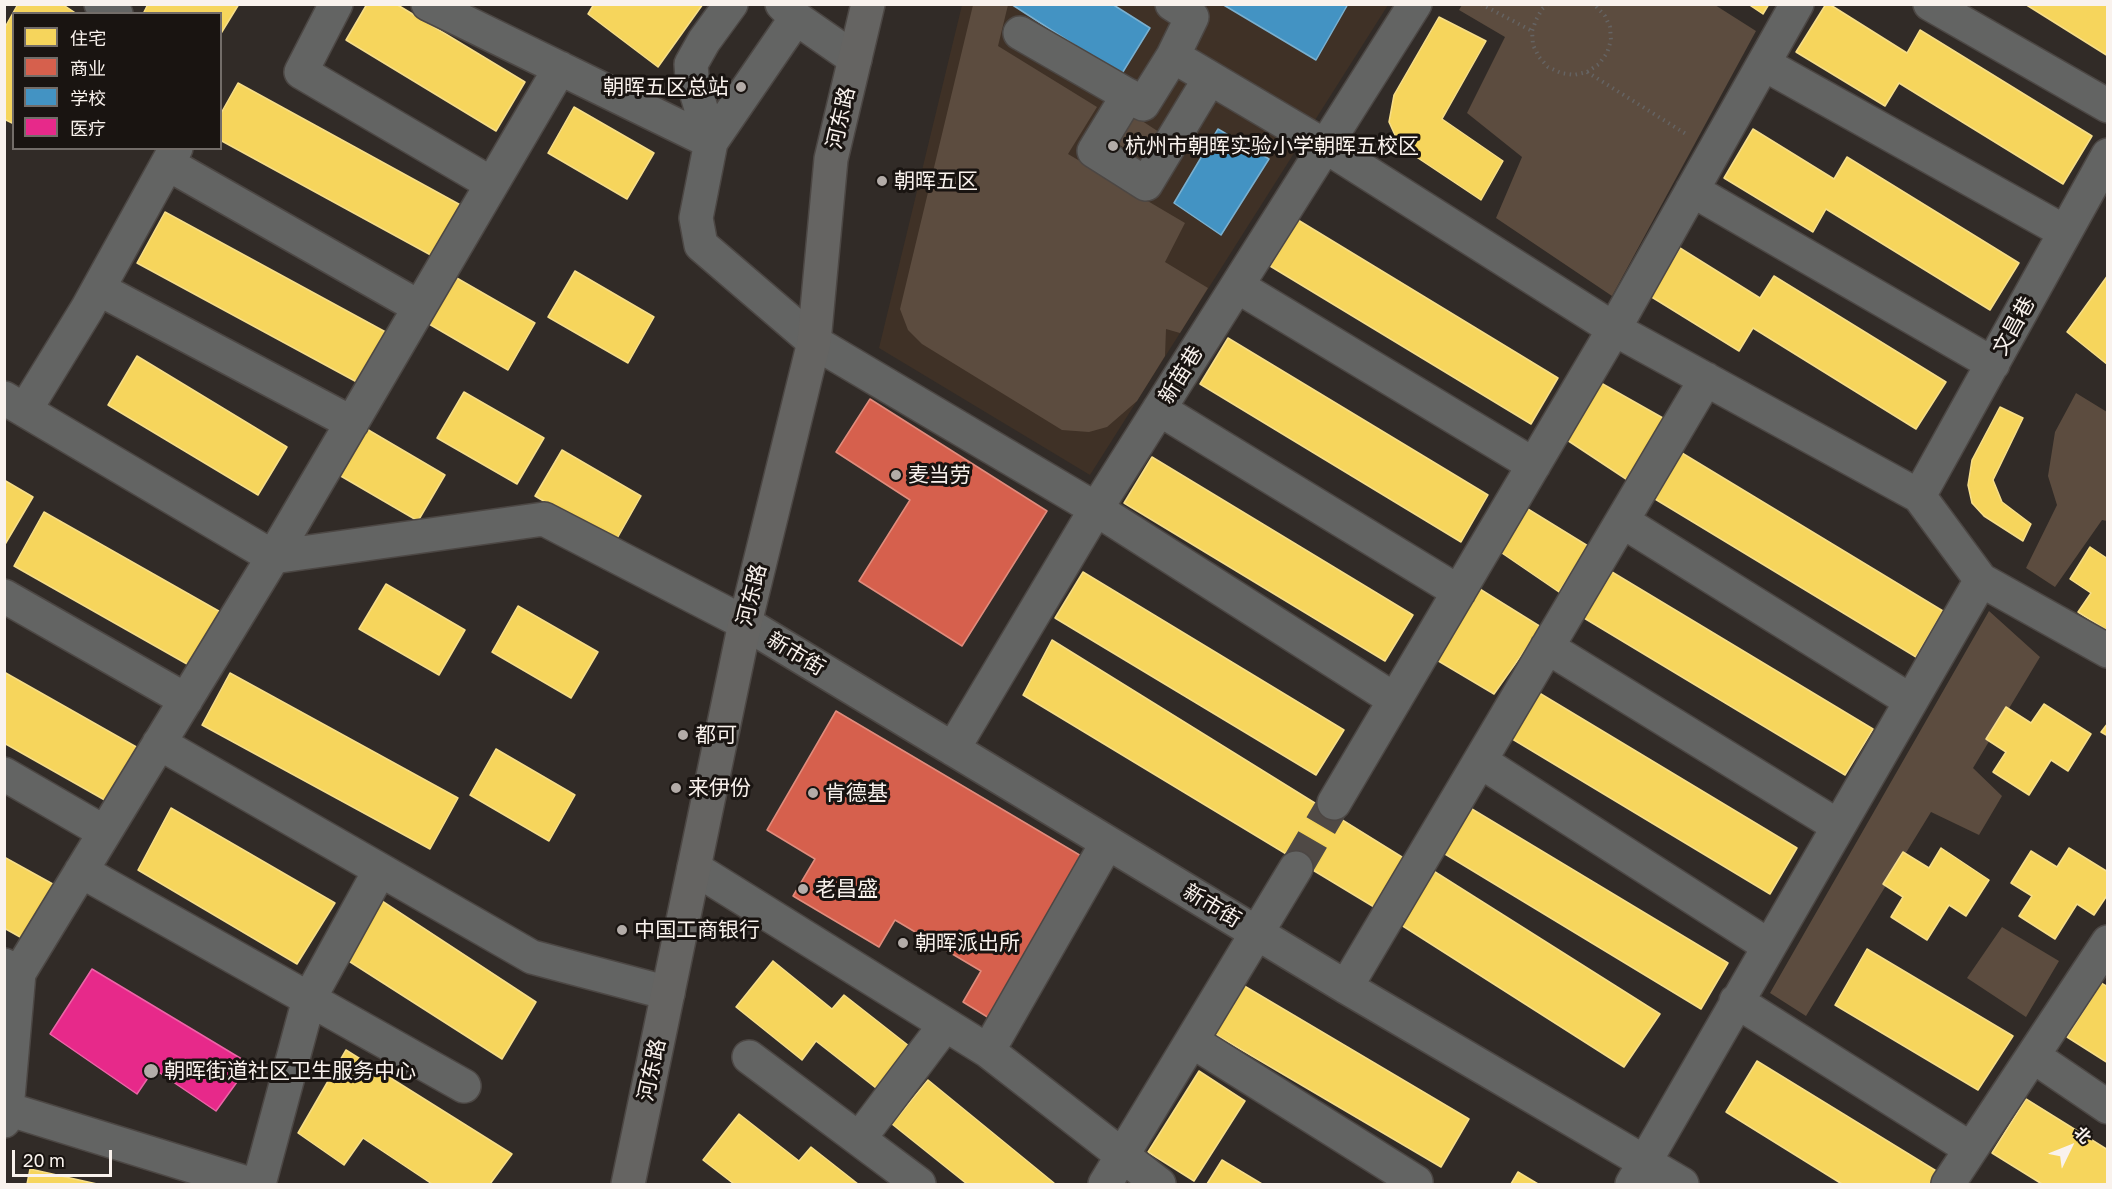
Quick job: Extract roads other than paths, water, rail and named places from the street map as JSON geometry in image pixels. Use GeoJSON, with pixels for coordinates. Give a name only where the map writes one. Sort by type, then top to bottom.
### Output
{"type":"FeatureCollection","features":[{"type":"Feature","properties":{"kind":"main road","name":"河东路"},"geometry":{"type":"LineString","coordinates":[[628,1185],[745,623],[814,342],[831,159],[868,4]]}},
{"type":"Feature","properties":{"kind":"street"},"geometry":{"type":"LineString","coordinates":[[336,4],[301,72],[492,184]]}},
{"type":"Feature","properties":{"kind":"street"},"geometry":{"type":"LineString","coordinates":[[428,4],[711,142]]}},
{"type":"Feature","properties":{"kind":"street"},"geometry":{"type":"LineString","coordinates":[[711,142],[692,78],[691,64],[704,41],[731,4]]}},
{"type":"Feature","properties":{"kind":"street"},"geometry":{"type":"LineString","coordinates":[[1020,33],[1143,104],[1173,56],[1192,17],[1172,4]]}},
{"type":"Feature","properties":{"kind":"street","name":"新苗巷"},"geometry":{"type":"LineString","coordinates":[[953,749],[1095,509],[1415,4]]}},
{"type":"Feature","properties":{"kind":"street"},"geometry":{"type":"LineString","coordinates":[[1334,803],[1614,329],[1797,4]]}},
{"type":"Feature","properties":{"kind":"street"},"geometry":{"type":"LineString","coordinates":[[1930,4],[2108,106]]}},
{"type":"Feature","properties":{"kind":"street"},"geometry":{"type":"LineString","coordinates":[[855,59],[789,11],[711,142],[696,218],[701,245],[814,342],[1095,509],[1395,700]]}},
{"type":"Feature","properties":{"kind":"street"},"geometry":{"type":"LineString","coordinates":[[1173,56],[1325,146],[1614,329],[1919,496],[1981,580],[2108,651]]}},
{"type":"Feature","properties":{"kind":"street"},"geometry":{"type":"LineString","coordinates":[[1764,64],[2065,232]]}},
{"type":"Feature","properties":{"kind":"street"},"geometry":{"type":"LineString","coordinates":[[250,1185],[5,1113],[12,969],[81,871],[273,557],[560,68]]}},
{"type":"Feature","properties":{"kind":"street"},"geometry":{"type":"LineString","coordinates":[[1128,95],[1094,151],[1146,184],[1210,78]]}},
{"type":"Feature","properties":{"kind":"street","name":"文昌巷"},"geometry":{"type":"LineString","coordinates":[[1919,496],[2108,155]]}},
{"type":"Feature","properties":{"kind":"street"},"geometry":{"type":"LineString","coordinates":[[273,557],[15,404],[99,289],[172,156],[419,307]]}},
{"type":"Feature","properties":{"kind":"street"},"geometry":{"type":"LineString","coordinates":[[1692,190],[1993,364]]}},
{"type":"Feature","properties":{"kind":"street"},"geometry":{"type":"LineString","coordinates":[[1237,286],[1534,465]]}},
{"type":"Feature","properties":{"kind":"street"},"geometry":{"type":"LineString","coordinates":[[99,289],[352,423]]}},
{"type":"Feature","properties":{"kind":"street"},"geometry":{"type":"LineString","coordinates":[[1346,987],[1706,379]]}},
{"type":"Feature","properties":{"kind":"street"},"geometry":{"type":"LineString","coordinates":[[1159,409],[1459,592]]}},
{"type":"Feature","properties":{"kind":"street","name":"新市街"},"geometry":{"type":"LineString","coordinates":[[273,557],[544,519],[745,623],[1346,987],[1638,1173],[1682,1185]]}},
{"type":"Feature","properties":{"kind":"street"},"geometry":{"type":"LineString","coordinates":[[1622,521],[1911,701]]}},
{"type":"Feature","properties":{"kind":"street"},"geometry":{"type":"LineString","coordinates":[[1638,1173],[1981,580]]}},
{"type":"Feature","properties":{"kind":"street"},"geometry":{"type":"LineString","coordinates":[[4,596],[186,700]]}},
{"type":"Feature","properties":{"kind":"street"},"geometry":{"type":"LineString","coordinates":[[1547,647],[1838,826]]}},
{"type":"Feature","properties":{"kind":"street"},"geometry":{"type":"LineString","coordinates":[[159,743],[532,957],[668,993]]}},
{"type":"Feature","properties":{"kind":"street"},"geometry":{"type":"LineString","coordinates":[[1480,761],[1768,946]]}},
{"type":"Feature","properties":{"kind":"street"},"geometry":{"type":"LineString","coordinates":[[4,774],[104,832]]}},
{"type":"Feature","properties":{"kind":"street"},"geometry":{"type":"LineString","coordinates":[[987,1052],[1107,843]]}},
{"type":"Feature","properties":{"kind":"street"},"geometry":{"type":"LineString","coordinates":[[694,868],[987,1052],[1159,1185]]}},
{"type":"Feature","properties":{"kind":"street"},"geometry":{"type":"LineString","coordinates":[[1105,1185],[1296,868]]}},
{"type":"Feature","properties":{"kind":"street"},"geometry":{"type":"LineString","coordinates":[[259,1185],[309,999],[380,870]]}},
{"type":"Feature","properties":{"kind":"street"},"geometry":{"type":"LineString","coordinates":[[81,871],[464,1086]]}},
{"type":"Feature","properties":{"kind":"street"},"geometry":{"type":"LineString","coordinates":[[1948,1185],[2107,943]]}},
{"type":"Feature","properties":{"kind":"street"},"geometry":{"type":"LineString","coordinates":[[1736,1001],[1971,1149]]}},
{"type":"Feature","properties":{"kind":"street"},"geometry":{"type":"LineString","coordinates":[[859,1139],[945,1025]]}},
{"type":"Feature","properties":{"kind":"street"},"geometry":{"type":"LineString","coordinates":[[1192,1041],[1416,1182],[1415,1185]]}},
{"type":"Feature","properties":{"kind":"street"},"geometry":{"type":"LineString","coordinates":[[2033,1056],[2108,1107]]}},
{"type":"Feature","properties":{"kind":"street"},"geometry":{"type":"LineString","coordinates":[[750,1057],[859,1139],[911,1182]]}},
{"type":"Feature","properties":{"kind":"tunnel"},"geometry":{"type":"LineString","coordinates":[[1296,868],[1334,803]]}},
{"type":"Feature","properties":{"kind":"place","name":"朝晖五区总站"},"geometry":{"type":"Point","coordinates":[741,87]}},
{"type":"Feature","properties":{"kind":"place","name":"杭州市朝晖实验小学朝晖五校区"},"geometry":{"type":"Point","coordinates":[1113,146]}},
{"type":"Feature","properties":{"kind":"place","name":"朝晖五区"},"geometry":{"type":"Point","coordinates":[882,181]}},
{"type":"Feature","properties":{"kind":"place","name":"麦当劳"},"geometry":{"type":"Point","coordinates":[896,475]}},
{"type":"Feature","properties":{"kind":"place","name":"都可"},"geometry":{"type":"Point","coordinates":[683,735]}},
{"type":"Feature","properties":{"kind":"place","name":"来伊份"},"geometry":{"type":"Point","coordinates":[676,788]}},
{"type":"Feature","properties":{"kind":"place","name":"肯德基"},"geometry":{"type":"Point","coordinates":[813,793]}},
{"type":"Feature","properties":{"kind":"place","name":"老昌盛"},"geometry":{"type":"Point","coordinates":[803,889]}},
{"type":"Feature","properties":{"kind":"place","name":"中国工商银行"},"geometry":{"type":"Point","coordinates":[622,930]}},
{"type":"Feature","properties":{"kind":"place","name":"朝晖派出所"},"geometry":{"type":"Point","coordinates":[903,943]}},
{"type":"Feature","properties":{"kind":"place","name":"朝晖街道社区卫生服务中心"},"geometry":{"type":"Point","coordinates":[151,1071]}}]}
